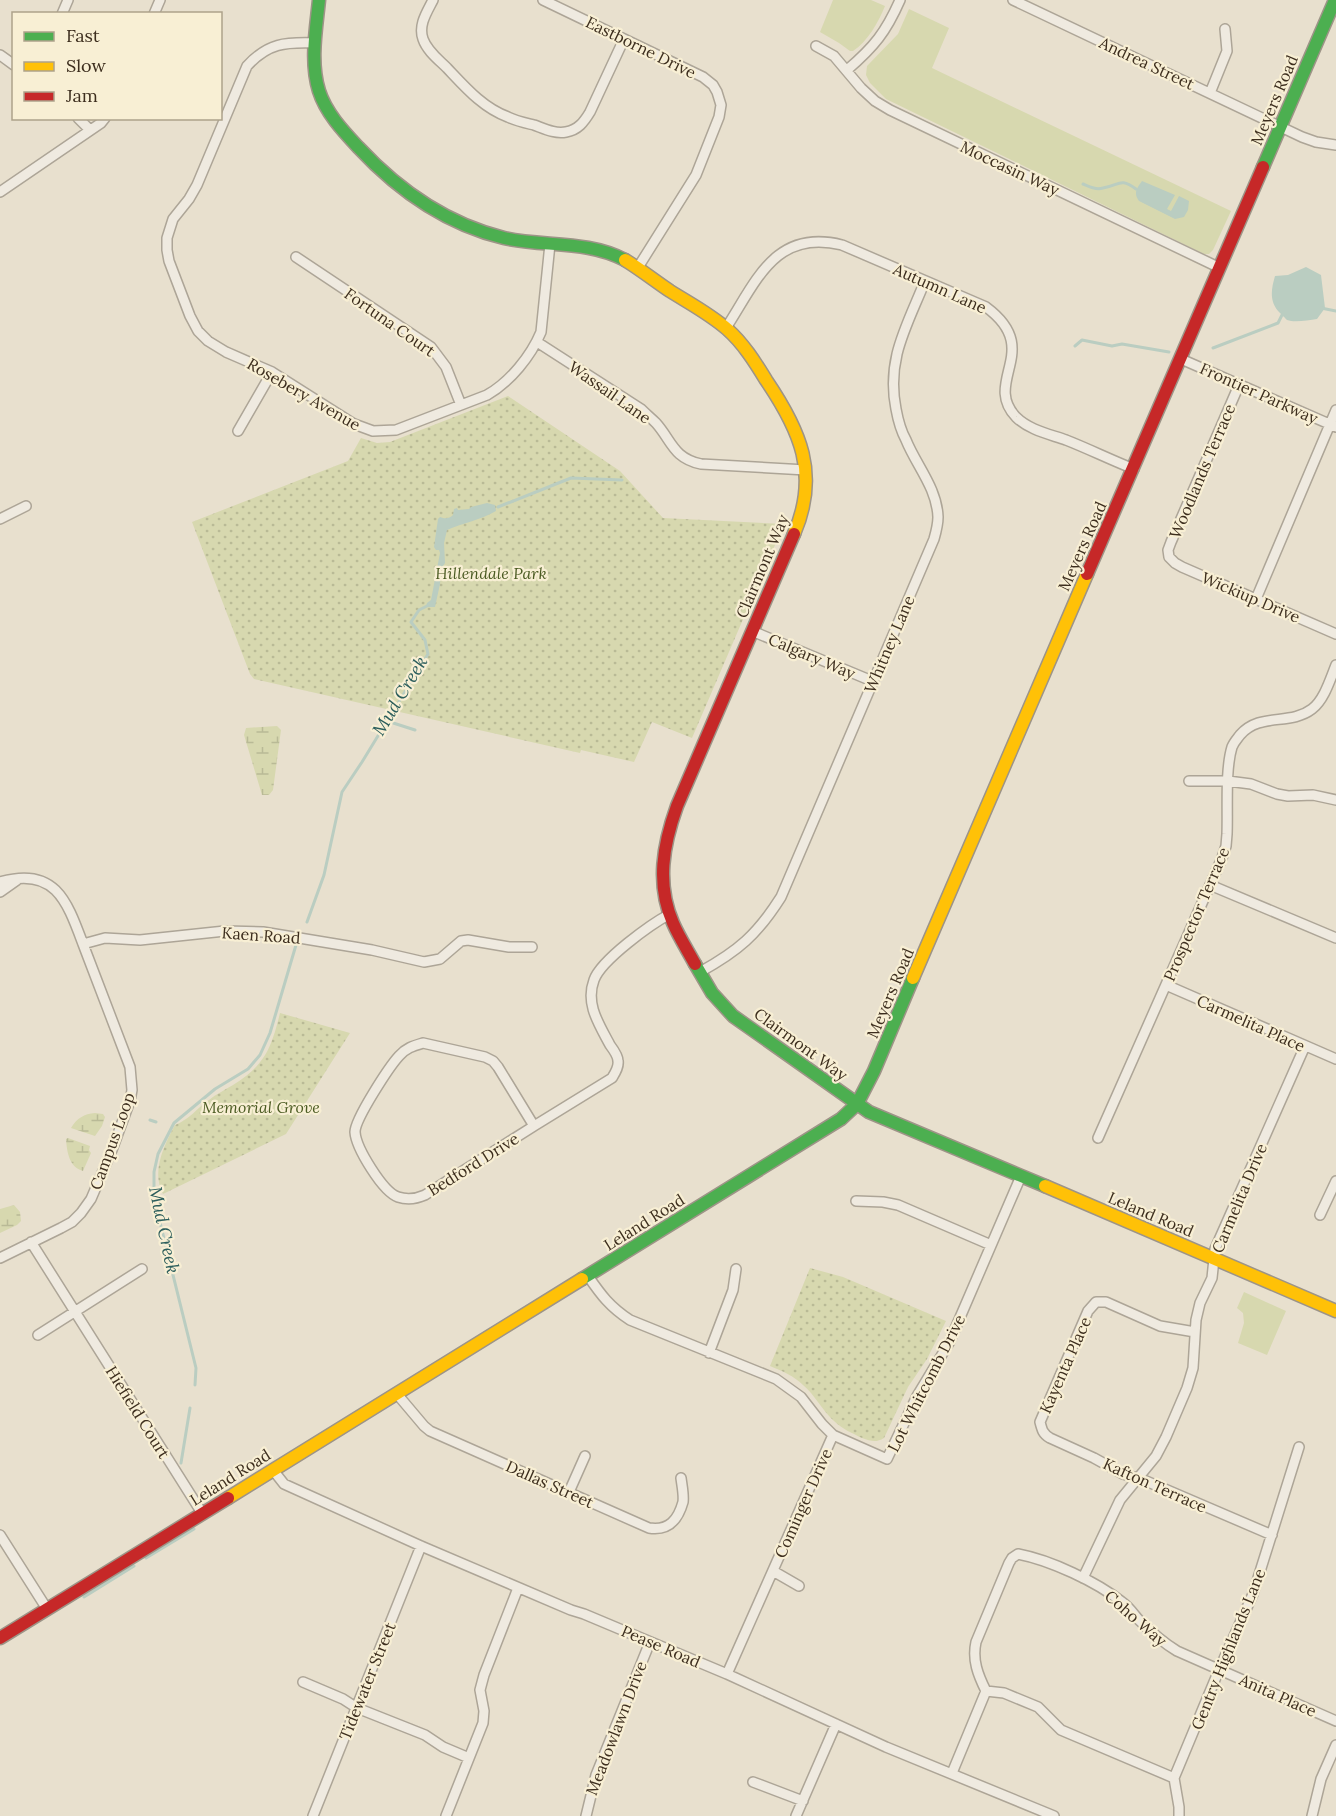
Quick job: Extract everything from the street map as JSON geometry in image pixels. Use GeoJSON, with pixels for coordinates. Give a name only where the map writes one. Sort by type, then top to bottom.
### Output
{"type":"FeatureCollection","features":[{"type":"Feature","properties":{"kind":"main road","name":"Clairmont Way"},"geometry":{"type":"LineString","coordinates":[[319,0],[314,65],[320,91],[344,133],[389,179],[424,205],[466,226],[505,238],[610,253],[726,328],[749,353],[789,413],[801,442],[806,471],[801,517],[670,826],[662,872],[670,914],[679,935],[712,993],[733,1016],[857,1104]]}},
{"type":"Feature","properties":{"kind":"main road","name":"Meyers Road"},"geometry":{"type":"LineString","coordinates":[[857,1104],[874,1071],[1335,0]]}},
{"type":"Feature","properties":{"kind":"main road","name":"Leland Road"},"geometry":{"type":"LineString","coordinates":[[0,1638],[841,1119],[857,1104],[869,1112],[1336,1311]]}},
{"type":"Feature","properties":{"kind":"street"},"geometry":{"type":"LineString","coordinates":[[433,0],[422,29],[423,39],[429,50],[472,94],[489,107],[506,117],[557,132],[568,132],[585,121],[624,39]]}},
{"type":"Feature","properties":{"kind":"street","name":"Eastborne Drive"},"geometry":{"type":"LineString","coordinates":[[543,0],[703,77],[713,85],[721,105],[719,117],[696,175],[637,269]]}},
{"type":"Feature","properties":{"kind":"street"},"geometry":{"type":"LineString","coordinates":[[848,70],[884,33],[900,0]]}},
{"type":"Feature","properties":{"kind":"street","name":"Andrea Street"},"geometry":{"type":"LineString","coordinates":[[1013,0],[1280,127],[1316,142],[1336,145]]}},
{"type":"Feature","properties":{"kind":"street"},"geometry":{"type":"LineString","coordinates":[[1210,93],[1227,51],[1225,28]]}},
{"type":"Feature","properties":{"kind":"street","name":"Rosebery Avenue"},"geometry":{"type":"LineString","coordinates":[[315,42],[291,42],[275,46],[260,54],[247,66],[197,185],[173,219],[167,238],[169,261],[198,331],[219,349],[272,372],[354,424],[373,431],[396,430],[487,395],[511,376],[537,342]]}},
{"type":"Feature","properties":{"kind":"street","name":"Moccasin Way"},"geometry":{"type":"LineString","coordinates":[[816,46],[834,56],[875,101],[1220,268]]}},
{"type":"Feature","properties":{"kind":"street"},"geometry":{"type":"LineString","coordinates":[[80,120],[90,130]]}},
{"type":"Feature","properties":{"kind":"street"},"geometry":{"type":"LineString","coordinates":[[0,192],[102,120]]}},
{"type":"Feature","properties":{"kind":"street","name":"Autumn Lane"},"geometry":{"type":"LineString","coordinates":[[726,328],[773,258],[803,243],[823,242],[842,245],[986,307],[998,315],[1010,334],[1013,346],[1006,377],[1006,396],[1014,415],[1032,428],[1134,469]]}},
{"type":"Feature","properties":{"kind":"street"},"geometry":{"type":"LineString","coordinates":[[537,342],[542,332],[544,319],[550,244]]}},
{"type":"Feature","properties":{"kind":"street","name":"Fortuna Court"},"geometry":{"type":"LineString","coordinates":[[296,257],[431,347],[446,367],[461,405]]}},
{"type":"Feature","properties":{"kind":"street","name":"Whitney Lane"},"geometry":{"type":"LineString","coordinates":[[700,972],[743,945],[768,917],[781,897],[934,539],[937,528],[937,506],[933,493],[900,426],[894,389],[895,356],[926,281]]}},
{"type":"Feature","properties":{"kind":"street","name":"Wassail Lane"},"geometry":{"type":"LineString","coordinates":[[537,342],[641,409],[655,422],[673,449],[687,460],[701,464],[806,471]]}},
{"type":"Feature","properties":{"kind":"street","name":"Frontier Parkway"},"geometry":{"type":"LineString","coordinates":[[1181,359],[1333,425]]}},
{"type":"Feature","properties":{"kind":"street"},"geometry":{"type":"LineString","coordinates":[[238,431],[272,372]]}},
{"type":"Feature","properties":{"kind":"street","name":"Woodlands Terrace"},"geometry":{"type":"LineString","coordinates":[[1169,557],[1168,550],[1171,542],[1239,385]]}},
{"type":"Feature","properties":{"kind":"street"},"geometry":{"type":"LineString","coordinates":[[1256,599],[1333,425],[1336,410]]}},
{"type":"Feature","properties":{"kind":"street"},"geometry":{"type":"LineString","coordinates":[[0,519],[26,506]]}},
{"type":"Feature","properties":{"kind":"street","name":"Wickiup Drive"},"geometry":{"type":"LineString","coordinates":[[1169,557],[1182,567],[1336,634]]}},
{"type":"Feature","properties":{"kind":"street","name":"Calgary Way"},"geometry":{"type":"LineString","coordinates":[[752,631],[873,681]]}},
{"type":"Feature","properties":{"kind":"street","name":"Prospector Terrace"},"geometry":{"type":"LineString","coordinates":[[1098,1138],[1226,846],[1228,781],[1233,744],[1242,733],[1254,725],[1266,720],[1303,715],[1313,708],[1320,702],[1336,665]]}},
{"type":"Feature","properties":{"kind":"street"},"geometry":{"type":"LineString","coordinates":[[1189,781],[1228,781],[1251,784],[1288,796],[1313,795],[1336,800]]}},
{"type":"Feature","properties":{"kind":"street"},"geometry":{"type":"LineString","coordinates":[[0,882],[34,879],[43,881],[68,904],[83,944]]}},
{"type":"Feature","properties":{"kind":"street"},"geometry":{"type":"LineString","coordinates":[[0,892],[17,880]]}},
{"type":"Feature","properties":{"kind":"street"},"geometry":{"type":"LineString","coordinates":[[1210,885],[1336,938]]}},
{"type":"Feature","properties":{"kind":"street","name":"Bedford Drive"},"geometry":{"type":"LineString","coordinates":[[534,1126],[493,1061],[423,1043],[409,1047],[398,1056],[359,1116],[355,1133],[359,1148],[385,1188],[396,1197],[410,1199],[425,1195],[612,1078],[618,1069],[618,1060],[592,1008],[593,981],[599,968],[654,923],[670,914]]}},
{"type":"Feature","properties":{"kind":"street","name":"Kaen Road"},"geometry":{"type":"LineString","coordinates":[[83,944],[105,938],[140,940],[207,932],[244,931],[288,934],[424,962],[440,959],[460,942],[468,939],[509,947],[532,947]]}},
{"type":"Feature","properties":{"kind":"street","name":"Campus Loop"},"geometry":{"type":"LineString","coordinates":[[0,1258],[72,1222],[81,1214],[91,1199],[130,1101],[132,1090],[130,1067],[83,944]]}},
{"type":"Feature","properties":{"kind":"street","name":"Carmelita Place"},"geometry":{"type":"LineString","coordinates":[[1166,985],[1336,1059]]}},
{"type":"Feature","properties":{"kind":"street","name":"Carmelita Drive"},"geometry":{"type":"LineString","coordinates":[[1083,1578],[1120,1500],[1156,1456],[1166,1437],[1192,1368],[1196,1320],[1200,1304],[1212,1278],[1215,1249],[1305,1046]]}},
{"type":"Feature","properties":{"kind":"street","name":"Lot Whitcomb Drive"},"geometry":{"type":"LineString","coordinates":[[588,1276],[606,1302],[630,1320],[776,1379],[801,1397],[833,1435],[887,1459],[917,1396],[949,1343],[1021,1176]]}},
{"type":"Feature","properties":{"kind":"street"},"geometry":{"type":"LineString","coordinates":[[1320,1215],[1336,1181]]}},
{"type":"Feature","properties":{"kind":"street"},"geometry":{"type":"LineString","coordinates":[[856,1201],[898,1205],[991,1245]]}},
{"type":"Feature","properties":{"kind":"street","name":"Hiefield Court"},"geometry":{"type":"LineString","coordinates":[[31,1242],[202,1513]]}},
{"type":"Feature","properties":{"kind":"street"},"geometry":{"type":"LineString","coordinates":[[38,1335],[142,1269]]}},
{"type":"Feature","properties":{"kind":"street"},"geometry":{"type":"LineString","coordinates":[[710,1353],[733,1290],[736,1269]]}},
{"type":"Feature","properties":{"kind":"street","name":"Kayenta Place"},"geometry":{"type":"LineString","coordinates":[[1041,1430],[1041,1422],[1088,1311],[1096,1302],[1106,1302],[1160,1326],[1195,1332]]}},
{"type":"Feature","properties":{"kind":"street","name":"Dallas Street"},"geometry":{"type":"LineString","coordinates":[[397,1394],[430,1431],[650,1528],[659,1530],[673,1523],[683,1501],[681,1479]]}},
{"type":"Feature","properties":{"kind":"street","name":"Kafton Terrace"},"geometry":{"type":"LineString","coordinates":[[1041,1430],[1044,1435],[1123,1474],[1138,1478],[1272,1535]]}},
{"type":"Feature","properties":{"kind":"street","name":"Cominger Drive"},"geometry":{"type":"LineString","coordinates":[[728,1674],[833,1435]]}},
{"type":"Feature","properties":{"kind":"street","name":"Gentry Highlands Lane"},"geometry":{"type":"LineString","coordinates":[[1174,1778],[1253,1594],[1299,1447]]}},
{"type":"Feature","properties":{"kind":"street"},"geometry":{"type":"LineString","coordinates":[[569,1492],[585,1455]]}},
{"type":"Feature","properties":{"kind":"street","name":"Pease Road"},"geometry":{"type":"LineString","coordinates":[[273,1470],[285,1484],[421,1546],[728,1674],[836,1724],[1054,1816]]}},
{"type":"Feature","properties":{"kind":"street"},"geometry":{"type":"LineString","coordinates":[[0,1535],[47,1609]]}},
{"type":"Feature","properties":{"kind":"street","name":"Tidewater Street"},"geometry":{"type":"LineString","coordinates":[[313,1816],[421,1546]]}},
{"type":"Feature","properties":{"kind":"street","name":"Coho Way"},"geometry":{"type":"LineString","coordinates":[[986,1691],[973,1653],[1009,1563],[1018,1554],[1032,1557],[1083,1578],[1110,1593],[1125,1603],[1156,1637],[1177,1651],[1219,1670]]}},
{"type":"Feature","properties":{"kind":"street","name":"Cominger Drive"},"geometry":{"type":"LineString","coordinates":[[773,1571],[799,1586]]}},
{"type":"Feature","properties":{"kind":"street"},"geometry":{"type":"LineString","coordinates":[[446,1816],[483,1723],[484,1711],[480,1690],[518,1588]]}},
{"type":"Feature","properties":{"kind":"street","name":"Meadowlawn Drive"},"geometry":{"type":"LineString","coordinates":[[586,1816],[596,1775],[650,1642]]}},
{"type":"Feature","properties":{"kind":"street","name":"Anita Place"},"geometry":{"type":"LineString","coordinates":[[1219,1670],[1336,1721]]}},
{"type":"Feature","properties":{"kind":"street"},"geometry":{"type":"LineString","coordinates":[[303,1682],[343,1699],[357,1708],[425,1735],[443,1747],[469,1758]]}},
{"type":"Feature","properties":{"kind":"street"},"geometry":{"type":"LineString","coordinates":[[952,1773],[986,1691],[1004,1693],[1038,1707],[1061,1730],[1174,1778],[1179,1816]]}},
{"type":"Feature","properties":{"kind":"street"},"geometry":{"type":"LineString","coordinates":[[796,1816],[836,1724]]}},
{"type":"Feature","properties":{"kind":"street"},"geometry":{"type":"LineString","coordinates":[[1312,1816],[1321,1779],[1336,1745]]}},
{"type":"Feature","properties":{"kind":"street"},"geometry":{"type":"LineString","coordinates":[[753,1782],[803,1801]]}},
{"type":"Feature","properties":{"kind":"street"},"geometry":{"type":"LineString","coordinates":[[1027,1816],[1031,1806]]}},
{"type":"Feature","properties":{"kind":"green space"},"geometry":{"type":"Polygon","coordinates":[[[833,0],[871,0],[885,6],[872,31],[853,51],[820,32],[833,0]]]}},
{"type":"Feature","properties":{"kind":"green space"},"geometry":{"type":"Polygon","coordinates":[[[909,9],[949,28],[932,68],[1231,211],[1213,250],[1209,254],[1204,254],[886,99],[870,83],[866,75],[867,66],[898,34],[909,9]]]}},
{"type":"Feature","properties":{"kind":"green space","name":"Hillendale Park"},"geometry":{"type":"Polygon","coordinates":[[[508,396],[620,471],[663,518],[784,524],[692,738],[652,722],[634,762],[581,750],[580,753],[254,679],[250,674],[192,522],[348,461],[361,438],[377,443],[390,442],[508,396]]]}},
{"type":"Feature","properties":{"kind":"green space"},"geometry":{"type":"Polygon","coordinates":[[[277,726],[281,730],[273,790],[269,795],[262,795],[244,735],[246,728],[277,726]]]}},
{"type":"Feature","properties":{"kind":"green space","name":"Memorial Grove"},"geometry":{"type":"Polygon","coordinates":[[[280,1013],[350,1033],[286,1134],[163,1194],[158,1177],[160,1159],[175,1125],[244,1078],[260,1063],[270,1046],[280,1013]]]}},
{"type":"Feature","properties":{"kind":"green space"},"geometry":{"type":"Polygon","coordinates":[[[95,1113],[103,1114],[105,1117],[95,1136],[71,1128],[81,1117],[95,1113]]]}},
{"type":"Feature","properties":{"kind":"green space"},"geometry":{"type":"Polygon","coordinates":[[[66,1139],[90,1146],[91,1153],[83,1171],[72,1163],[67,1149],[66,1139]]]}},
{"type":"Feature","properties":{"kind":"green space"},"geometry":{"type":"Polygon","coordinates":[[[14,1205],[20,1212],[21,1221],[0,1233],[0,1209],[14,1205]]]}},
{"type":"Feature","properties":{"kind":"green space"},"geometry":{"type":"Polygon","coordinates":[[[810,1268],[843,1277],[946,1321],[881,1440],[868,1440],[844,1429],[830,1417],[799,1382],[770,1366],[810,1268]]]}},
{"type":"Feature","properties":{"kind":"green space"},"geometry":{"type":"Polygon","coordinates":[[[1244,1292],[1286,1311],[1267,1355],[1238,1343],[1244,1323],[1243,1313],[1237,1308],[1244,1292]]]}},
{"type":"Feature","properties":{"kind":"shaded area"},"geometry":{"type":"Polygon","coordinates":[[[1142,181],[1175,195],[1167,209],[1171,211],[1179,196],[1189,201],[1184,217],[1175,219],[1139,201],[1136,193],[1142,181]]]}},
{"type":"Feature","properties":{"kind":"shaded area"},"geometry":{"type":"Polygon","coordinates":[[[1306,267],[1321,275],[1325,308],[1317,319],[1290,321],[1274,305],[1272,291],[1275,276],[1288,275],[1306,267]]]}},
{"type":"Feature","properties":{"kind":"shaded area"},"geometry":{"type":"Polygon","coordinates":[[[487,503],[495,505],[496,511],[447,530],[444,543],[445,563],[441,569],[435,607],[426,607],[431,600],[440,553],[434,547],[438,519],[450,517],[457,508],[458,510],[469,509],[487,503]]]}},
{"type":"Feature","properties":{"kind":"waterway"},"geometry":{"type":"LineString","coordinates":[[1083,184],[1098,189],[1126,183],[1136,189]]}},
{"type":"Feature","properties":{"kind":"waterway","name":"Mud Creek"},"geometry":{"type":"LineString","coordinates":[[1321,308],[1336,311]]}},
{"type":"Feature","properties":{"kind":"waterway","name":"Mud Creek"},"geometry":{"type":"LineString","coordinates":[[1213,348],[1278,323],[1285,314]]}},
{"type":"Feature","properties":{"kind":"waterway","name":"Mud Creek"},"geometry":{"type":"LineString","coordinates":[[1075,346],[1082,340],[1112,346],[1122,344],[1169,352]]}},
{"type":"Feature","properties":{"kind":"waterway","name":"Mud Creek"},"geometry":{"type":"LineString","coordinates":[[498,507],[571,478],[622,480]]}},
{"type":"Feature","properties":{"kind":"waterway","name":"Mud Creek"},"geometry":{"type":"LineString","coordinates":[[307,922],[324,875],[342,792],[428,654],[425,640],[411,622],[419,610],[427,606]]}},
{"type":"Feature","properties":{"kind":"waterway"},"geometry":{"type":"LineString","coordinates":[[387,721],[415,730]]}},
{"type":"Feature","properties":{"kind":"waterway","name":"Mud Creek"},"geometry":{"type":"LineString","coordinates":[[195,1385],[196,1368],[154,1198],[154,1172],[158,1154],[174,1123],[215,1089],[248,1069],[260,1055],[270,1033],[296,945]]}},
{"type":"Feature","properties":{"kind":"waterway"},"geometry":{"type":"LineString","coordinates":[[150,1120],[156,1122]]}},
{"type":"Feature","properties":{"kind":"waterway","name":"Mud Creek"},"geometry":{"type":"LineString","coordinates":[[181,1463],[190,1408]]}},
{"type":"Feature","properties":{"kind":"waterway","name":"Mud Creek"},"geometry":{"type":"LineString","coordinates":[[146,1558],[194,1529]]}},
{"type":"Feature","properties":{"kind":"waterway","name":"Mud Creek"},"geometry":{"type":"LineString","coordinates":[[84,1597],[134,1566]]}},
{"type":"Feature","properties":{"kind":"traffic: fast"},"geometry":{"type":"LineString","coordinates":[[319,0],[314,57],[319,91],[330,114],[373,163],[406,191],[462,224],[504,238],[596,249],[625,260]]}},
{"type":"Feature","properties":{"kind":"traffic: fast"},"geometry":{"type":"LineString","coordinates":[[1263,167],[1335,0]]}},
{"type":"Feature","properties":{"kind":"traffic: fast"},"geometry":{"type":"LineString","coordinates":[[695,964],[712,993],[733,1016],[869,1112],[1045,1186]]}},
{"type":"Feature","properties":{"kind":"traffic: fast"},"geometry":{"type":"LineString","coordinates":[[582,1279],[841,1119],[857,1104],[874,1071],[913,978]]}},
{"type":"Feature","properties":{"kind":"traffic: slow"},"geometry":{"type":"LineString","coordinates":[[625,260],[727,329],[748,353],[778,399],[797,435],[806,472],[802,512],[794,534]]}},
{"type":"Feature","properties":{"kind":"traffic: slow"},"geometry":{"type":"LineString","coordinates":[[913,978],[1087,574]]}},
{"type":"Feature","properties":{"kind":"traffic: slow"},"geometry":{"type":"LineString","coordinates":[[1045,1186],[1336,1311]]}},
{"type":"Feature","properties":{"kind":"traffic: slow"},"geometry":{"type":"LineString","coordinates":[[228,1498],[582,1279]]}},
{"type":"Feature","properties":{"kind":"traffic: jam"},"geometry":{"type":"LineString","coordinates":[[1087,574],[1263,167]]}},
{"type":"Feature","properties":{"kind":"traffic: jam"},"geometry":{"type":"LineString","coordinates":[[695,964],[673,923],[664,894],[663,864],[668,835],[677,806],[794,534]]}},
{"type":"Feature","properties":{"kind":"traffic: jam"},"geometry":{"type":"LineString","coordinates":[[0,1638],[228,1498]]}}]}
